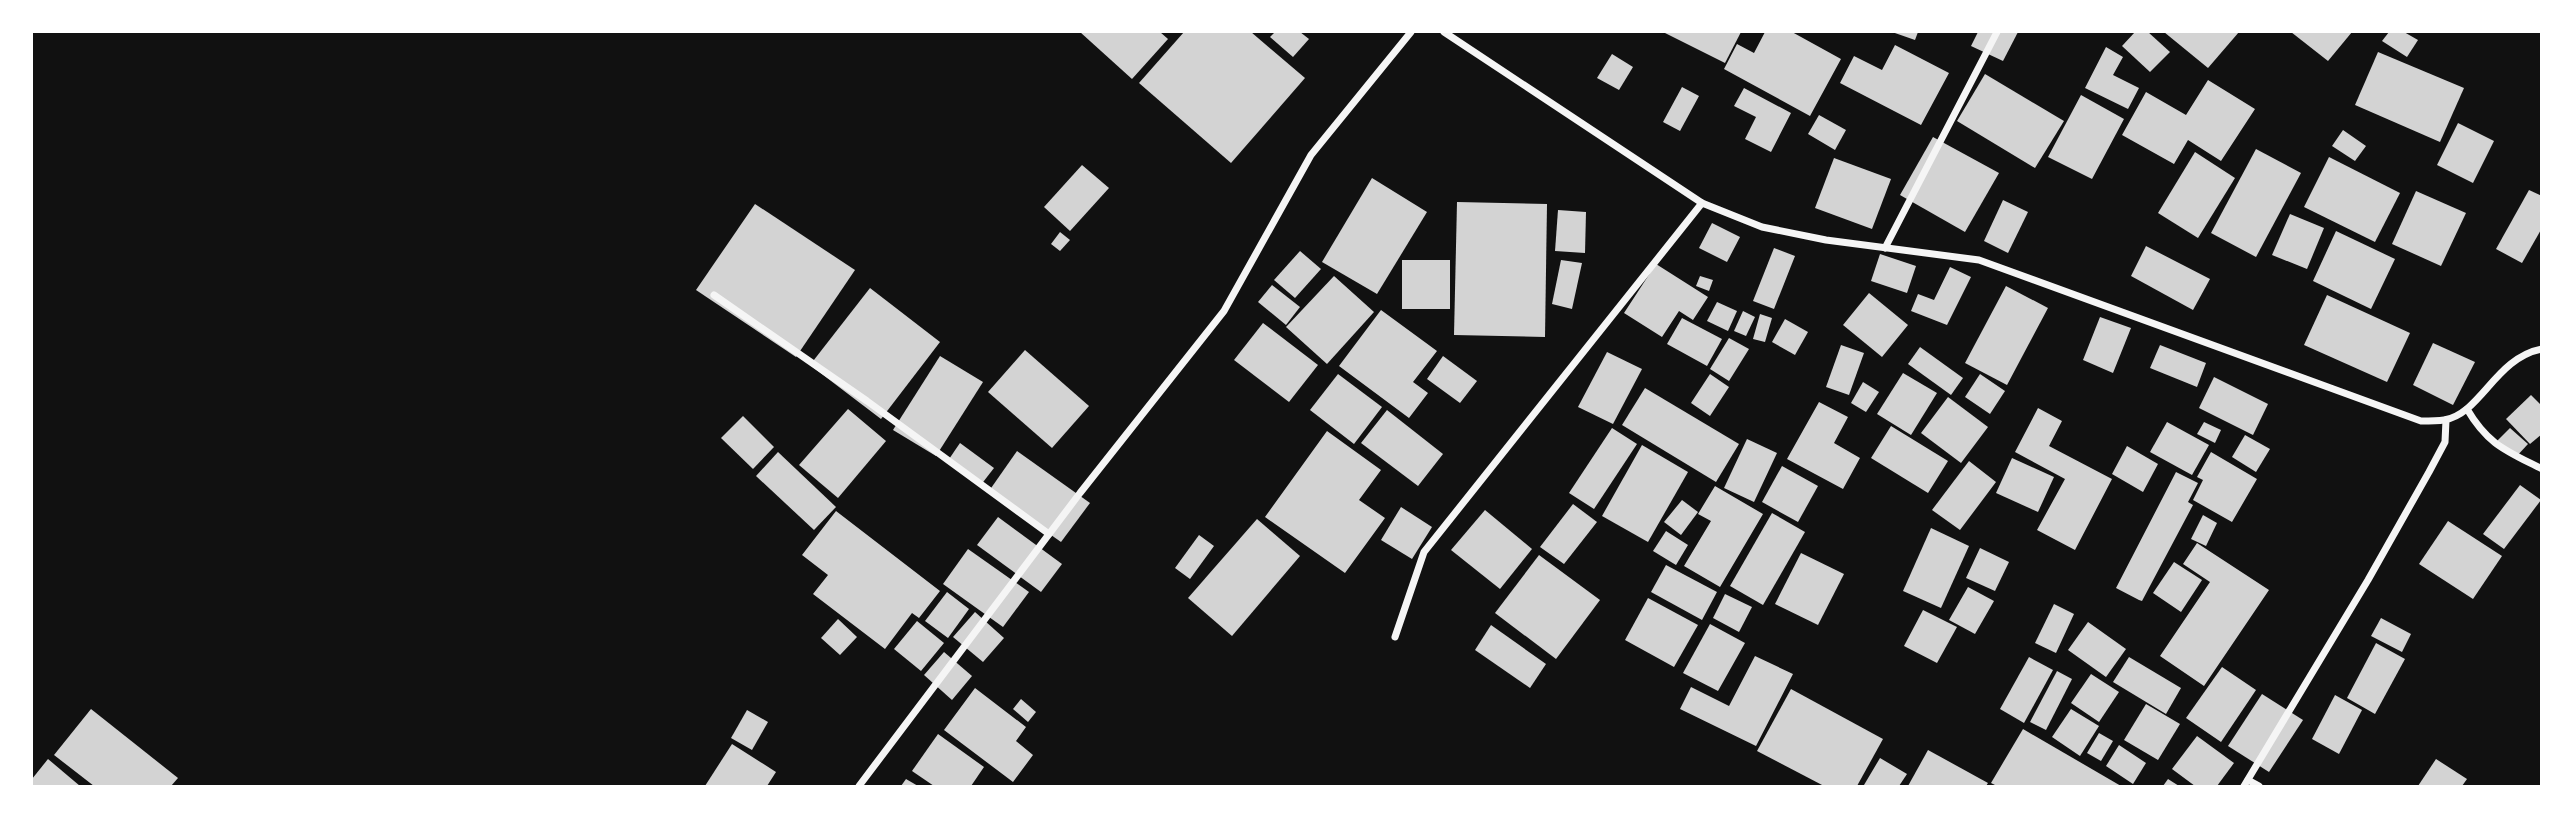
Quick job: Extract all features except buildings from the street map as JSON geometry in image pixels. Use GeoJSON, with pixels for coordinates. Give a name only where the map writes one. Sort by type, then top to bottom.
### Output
{"type":"FeatureCollection","features":[{"type":"Feature","properties":{"kind":"street"},"geometry":{"type":"LineString","coordinates":[[859,786],[1049,534],[1224,312],[1311,155],[1411,32]]}},
{"type":"Feature","properties":{"kind":"street"},"geometry":{"type":"LineString","coordinates":[[1444,32],[1702,203],[1762,227],[1826,240],[1979,260],[2421,421],[2446,420],[2468,410],[2502,369],[2530,351],[2542,349]]}},
{"type":"Feature","properties":{"kind":"street"},"geometry":{"type":"LineString","coordinates":[[1885,248],[1997,32]]}},
{"type":"Feature","properties":{"kind":"street"},"geometry":{"type":"LineString","coordinates":[[1395,637],[1424,552],[1702,203]]}},
{"type":"Feature","properties":{"kind":"street"},"geometry":{"type":"LineString","coordinates":[[714,295],[867,401],[1049,534]]}},
{"type":"Feature","properties":{"kind":"street"},"geometry":{"type":"LineString","coordinates":[[2468,410],[2479,430],[2494,444],[2542,469]]}},
{"type":"Feature","properties":{"kind":"street"},"geometry":{"type":"LineString","coordinates":[[2259,786],[2246,783],[2368,580],[2429,472],[2445,442],[2446,420]]}}]}
